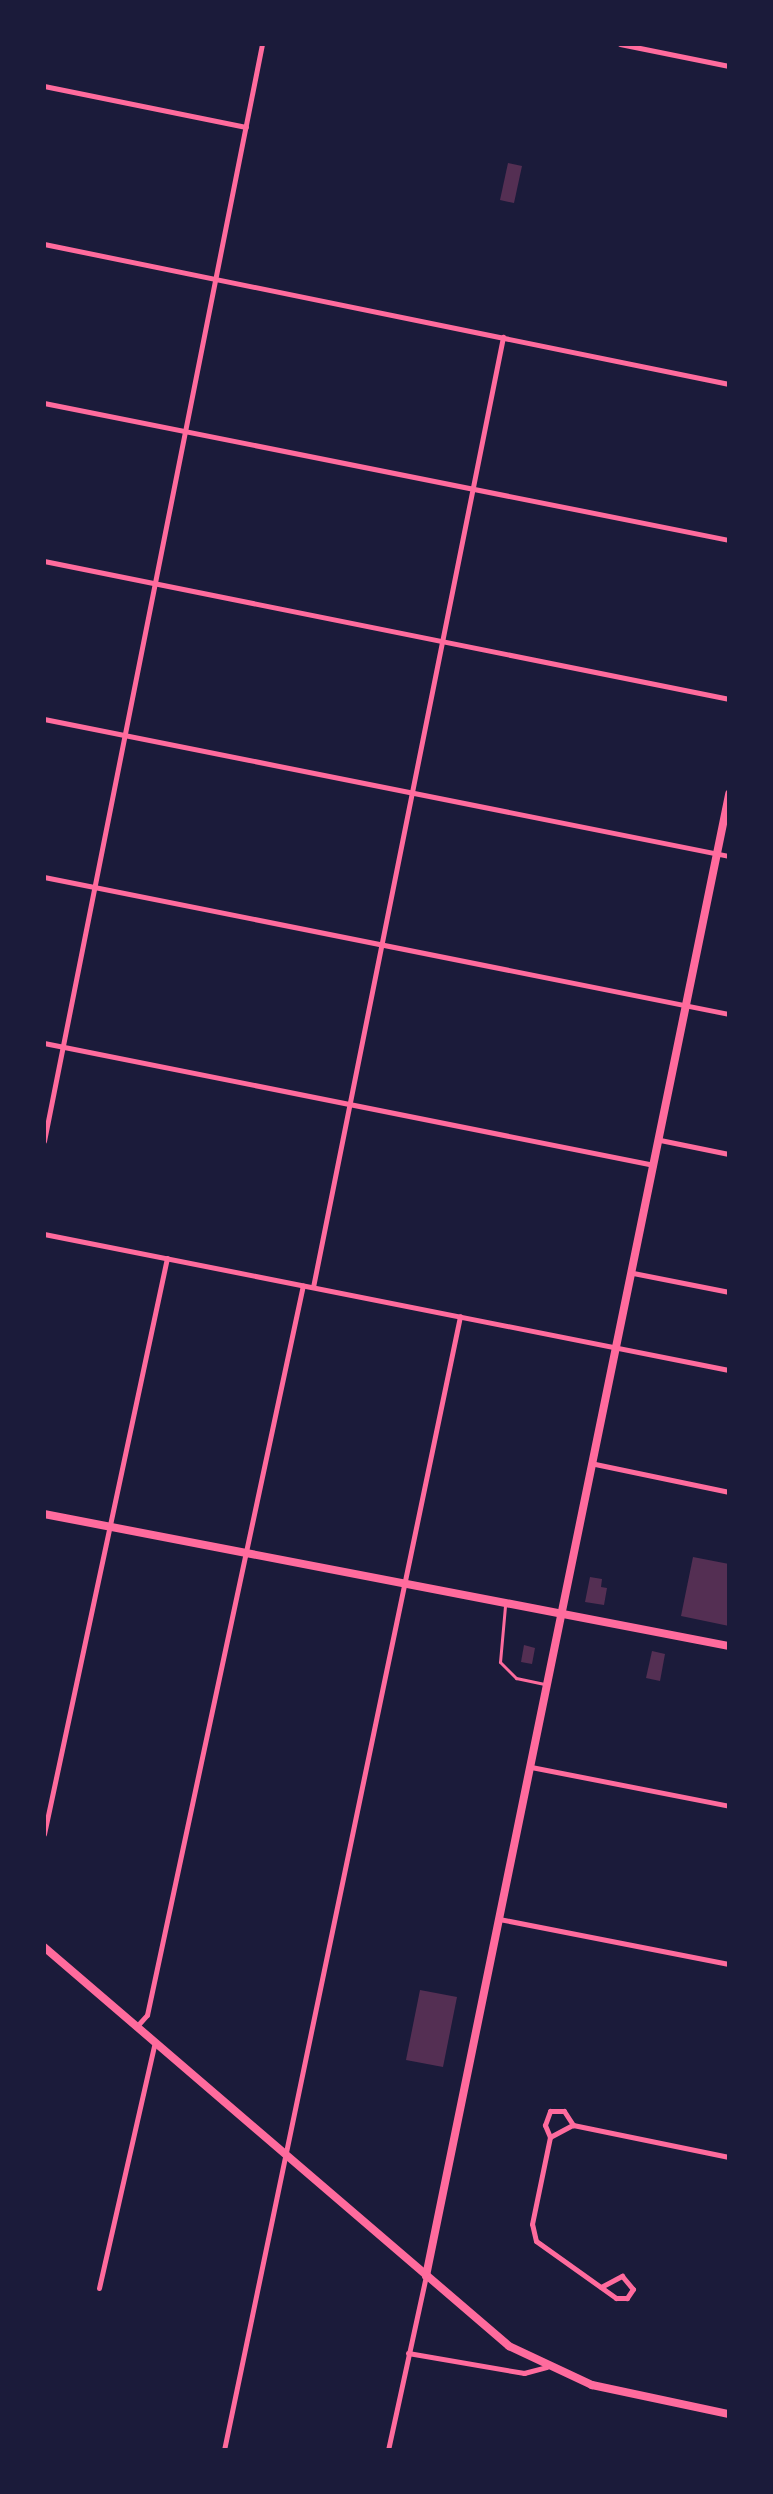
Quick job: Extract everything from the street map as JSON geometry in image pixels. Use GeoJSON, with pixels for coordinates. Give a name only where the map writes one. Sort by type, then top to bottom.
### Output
{"type":"FeatureCollection","features":[{"type":"Feature","properties":{"kind":"main road"},"geometry":{"type":"LineString","coordinates":[[426,2276],[595,1464],[729,794]]}},
{"type":"Feature","properties":{"kind":"main road"},"geometry":{"type":"LineString","coordinates":[[44,1514],[729,1646]]}},
{"type":"Feature","properties":{"kind":"main road"},"geometry":{"type":"LineString","coordinates":[[44,1947],[509,2346],[546,2367],[592,2385],[729,2414]]}},
{"type":"Feature","properties":{"kind":"street"},"geometry":{"type":"LineString","coordinates":[[44,1141],[262,44]]}},
{"type":"Feature","properties":{"kind":"street"},"geometry":{"type":"LineString","coordinates":[[620,44],[729,66]]}},
{"type":"Feature","properties":{"kind":"street"},"geometry":{"type":"LineString","coordinates":[[44,86],[246,127]]}},
{"type":"Feature","properties":{"kind":"street"},"geometry":{"type":"LineString","coordinates":[[44,244],[729,384]]}},
{"type":"Feature","properties":{"kind":"street"},"geometry":{"type":"LineString","coordinates":[[313,1287],[353,1105],[503,337]]}},
{"type":"Feature","properties":{"kind":"street"},"geometry":{"type":"LineString","coordinates":[[44,403],[729,540]]}},
{"type":"Feature","properties":{"kind":"street"},"geometry":{"type":"LineString","coordinates":[[44,561],[729,699]]}},
{"type":"Feature","properties":{"kind":"street"},"geometry":{"type":"LineString","coordinates":[[44,719],[729,856]]}},
{"type":"Feature","properties":{"kind":"street"},"geometry":{"type":"LineString","coordinates":[[44,877],[729,1014]]}},
{"type":"Feature","properties":{"kind":"street"},"geometry":{"type":"LineString","coordinates":[[44,1043],[655,1165]]}},
{"type":"Feature","properties":{"kind":"street"},"geometry":{"type":"LineString","coordinates":[[660,1140],[729,1154]]}},
{"type":"Feature","properties":{"kind":"street"},"geometry":{"type":"LineString","coordinates":[[44,1234],[729,1370]]}},
{"type":"Feature","properties":{"kind":"street"},"geometry":{"type":"LineString","coordinates":[[44,1834],[167,1258]]}},
{"type":"Feature","properties":{"kind":"street"},"geometry":{"type":"LineString","coordinates":[[633,1273],[729,1292]]}},
{"type":"Feature","properties":{"kind":"street"},"geometry":{"type":"LineString","coordinates":[[137,2026],[147,2015],[303,1285]]}},
{"type":"Feature","properties":{"kind":"street"},"geometry":{"type":"LineString","coordinates":[[224,2450],[460,1316]]}},
{"type":"Feature","properties":{"kind":"street"},"geometry":{"type":"LineString","coordinates":[[595,1464],[729,1492]]}},
{"type":"Feature","properties":{"kind":"street"},"geometry":{"type":"LineString","coordinates":[[531,1767],[729,1806]]}},
{"type":"Feature","properties":{"kind":"street"},"geometry":{"type":"LineString","coordinates":[[499,1919],[729,1964]]}},
{"type":"Feature","properties":{"kind":"street"},"geometry":{"type":"LineString","coordinates":[[99,2288],[155,2042]]}},
{"type":"Feature","properties":{"kind":"street"},"geometry":{"type":"LineString","coordinates":[[573,2125],[564,2111],[550,2111],[545,2125],[550,2137],[532,2224],[536,2241],[601,2287],[623,2299],[633,2285],[622,2276],[601,2287]]}},
{"type":"Feature","properties":{"kind":"street"},"geometry":{"type":"LineString","coordinates":[[550,2137],[573,2125],[729,2157]]}},
{"type":"Feature","properties":{"kind":"street"},"geometry":{"type":"LineString","coordinates":[[388,2450],[426,2276]]}},
{"type":"Feature","properties":{"kind":"street"},"geometry":{"type":"LineString","coordinates":[[408,2353],[524,2373],[546,2367]]}},
{"type":"Feature","properties":{"kind":"lane"},"geometry":{"type":"LineString","coordinates":[[506,1604],[500,1662],[516,1678],[548,1685]]}},
{"type":"Feature","properties":{"kind":"building"},"geometry":{"type":"Polygon","coordinates":[[[508,163],[522,166],[514,203],[500,200],[508,163]]]}},
{"type":"Feature","properties":{"kind":"building"},"geometry":{"type":"Polygon","coordinates":[[[693,1557],[729,1564],[729,1626],[681,1616],[693,1557]]]}},
{"type":"Feature","properties":{"kind":"building"},"geometry":{"type":"Polygon","coordinates":[[[590,1577],[602,1579],[601,1587],[607,1588],[604,1605],[585,1602],[590,1577]]]}},
{"type":"Feature","properties":{"kind":"building"},"geometry":{"type":"Polygon","coordinates":[[[524,1645],[535,1648],[532,1664],[521,1662],[524,1645]]]}},
{"type":"Feature","properties":{"kind":"building"},"geometry":{"type":"Polygon","coordinates":[[[652,1651],[665,1654],[660,1681],[646,1678],[652,1651]]]}},
{"type":"Feature","properties":{"kind":"building"},"geometry":{"type":"Polygon","coordinates":[[[420,1990],[457,1997],[443,2067],[406,2060],[420,1990]]]}}]}
